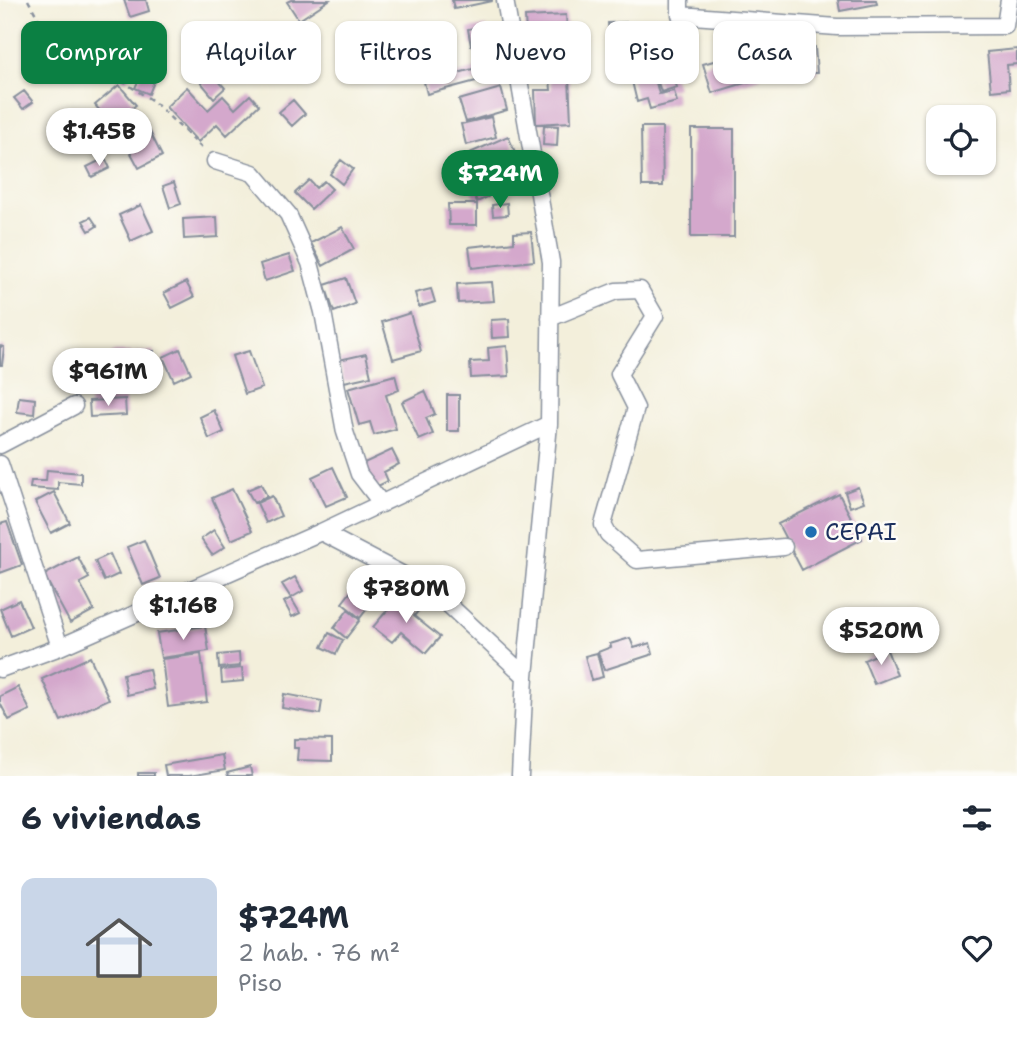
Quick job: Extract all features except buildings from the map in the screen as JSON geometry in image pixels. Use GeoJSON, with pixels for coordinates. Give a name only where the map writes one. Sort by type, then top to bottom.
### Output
{"type":"FeatureCollection","features":[{"type":"Feature","properties":{"kind":"street"},"geometry":{"type":"LineString","coordinates":[[505,0],[551,262],[549,424],[525,676],[520,776]]}},
{"type":"Feature","properties":{"kind":"street"},"geometry":{"type":"LineString","coordinates":[[680,0],[680,15],[851,27],[1005,26],[1009,0]]}},
{"type":"Feature","properties":{"kind":"street"},"geometry":{"type":"LineString","coordinates":[[215,161],[253,173],[289,215],[310,263],[323,312],[345,432],[359,474],[382,503]]}},
{"type":"Feature","properties":{"kind":"street"},"geometry":{"type":"LineString","coordinates":[[550,318],[616,291],[640,290],[655,316],[619,374],[636,408],[603,525],[608,534],[637,561],[784,547]]}},
{"type":"Feature","properties":{"kind":"street"},"geometry":{"type":"LineString","coordinates":[[0,445],[74,407]]}},
{"type":"Feature","properties":{"kind":"street"},"geometry":{"type":"LineString","coordinates":[[0,668],[60,647],[321,532],[549,424]]}},
{"type":"Feature","properties":{"kind":"street"},"geometry":{"type":"LineString","coordinates":[[0,464],[60,647]]}},
{"type":"Feature","properties":{"kind":"street"},"geometry":{"type":"LineString","coordinates":[[321,532],[434,591],[525,676]]}},
{"type":"Feature","properties":{"kind":"path"},"geometry":{"type":"LineString","coordinates":[[28,0],[56,50],[119,79],[153,101],[215,161]]}},
{"type":"Feature","properties":{"kind":"place","name":"CEPAI"},"geometry":{"type":"Point","coordinates":[811,532]}}]}
